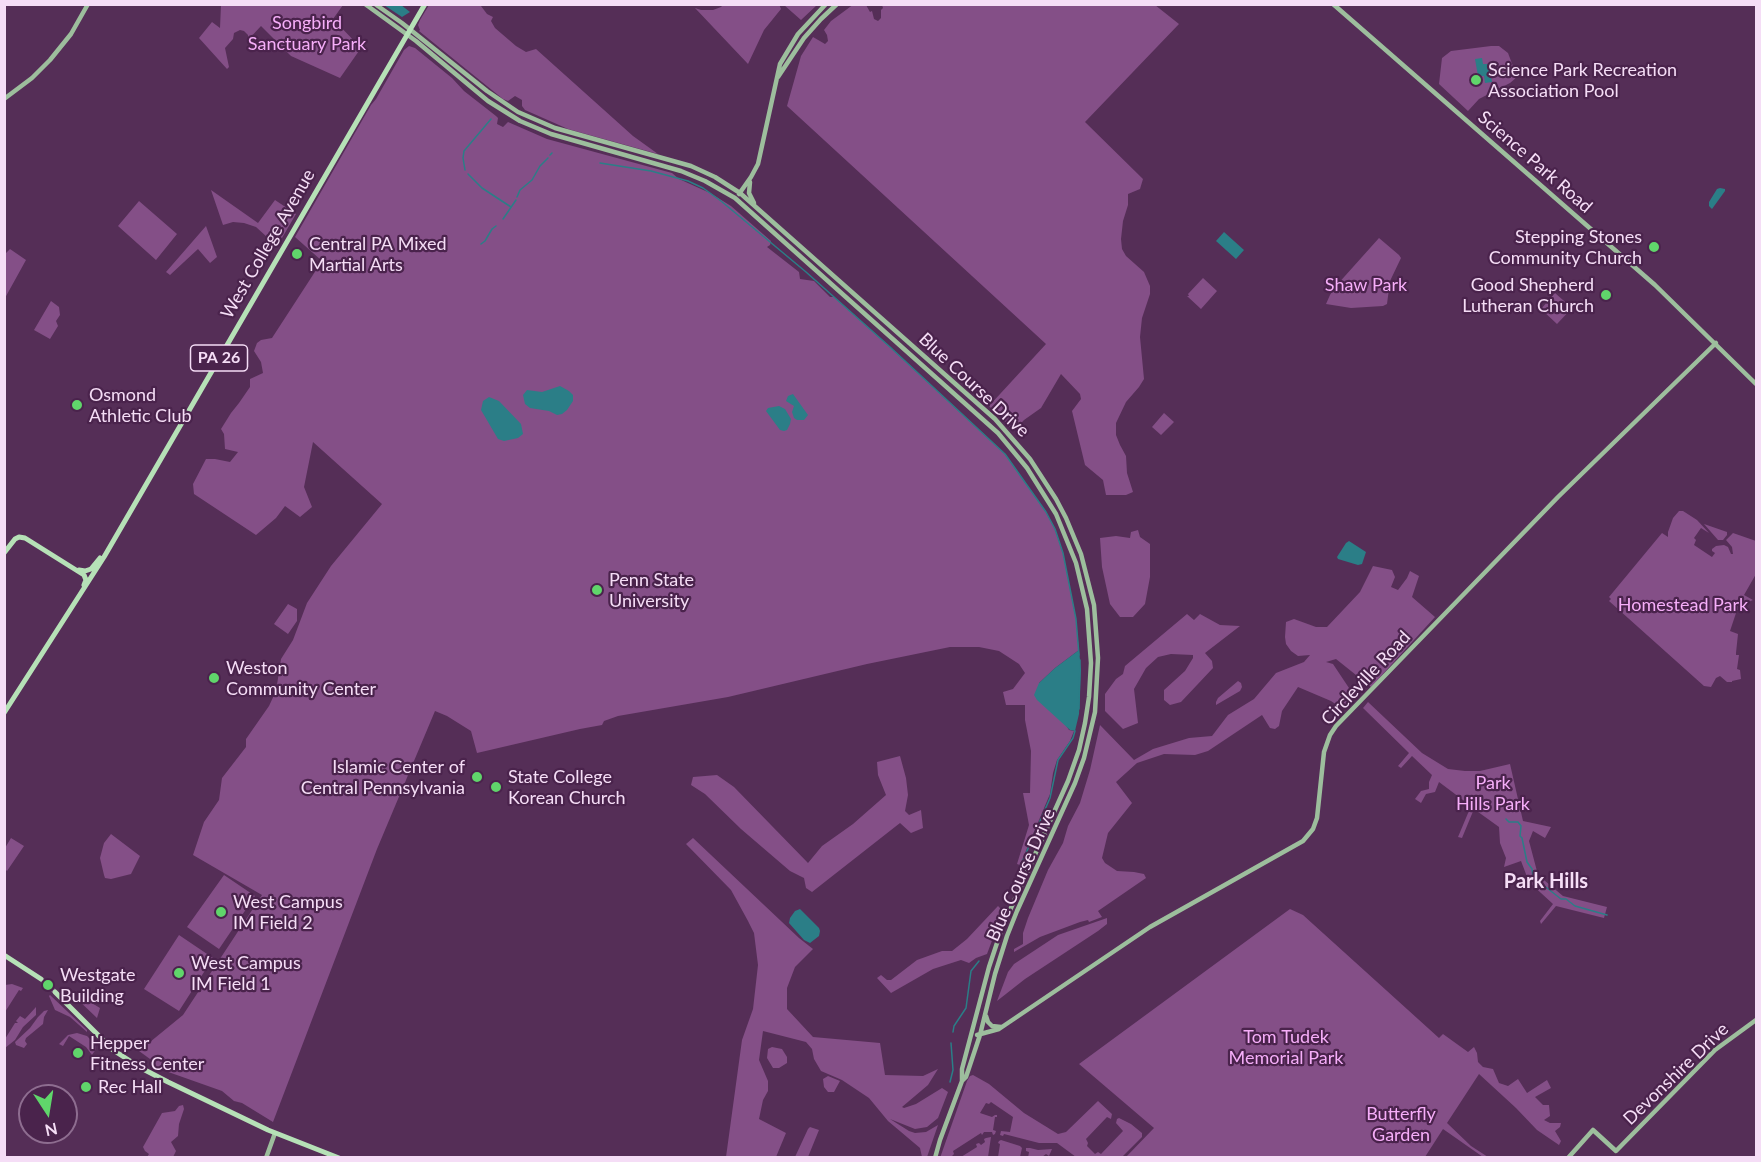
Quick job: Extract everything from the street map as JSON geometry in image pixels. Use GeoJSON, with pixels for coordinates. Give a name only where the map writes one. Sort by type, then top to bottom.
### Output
{"type":"FeatureCollection","features":[{"type":"Feature","properties":{"kind":"main road"},"geometry":{"type":"LineString","coordinates":[[4,99],[32,78],[50,60],[71,34],[88,4]]}},
{"type":"Feature","properties":{"kind":"main road","name":"Blue Course Drive"},"geometry":{"type":"LineString","coordinates":[[364,4],[409,32],[500,101],[530,118],[561,130],[691,166],[715,177],[740,193],[995,419],[1030,459],[1052,492],[1073,534],[1085,567],[1094,605],[1098,645],[1097,692],[1089,738],[1080,770],[1012,923],[998,962],[980,1035],[966,1077],[962,1081]]}},
{"type":"Feature","properties":{"kind":"main road","name":"Blue Course Drive"},"geometry":{"type":"LineString","coordinates":[[375,4],[488,101],[520,121],[551,134],[681,171],[735,198],[967,404],[1010,446],[1052,506],[1064,531],[1080,577],[1087,609],[1091,650],[1089,697],[1082,736],[1068,781],[1002,928],[989,967],[962,1069],[962,1081],[935,1158]]}},
{"type":"Feature","properties":{"kind":"main road","name":"West College Avenue"},"geometry":{"type":"LineString","coordinates":[[5,711],[109,549],[425,4]]}},
{"type":"Feature","properties":{"kind":"main road"},"geometry":{"type":"LineString","coordinates":[[757,207],[749,193],[752,177],[760,158],[778,77],[777,72],[792,42],[826,4]]}},
{"type":"Feature","properties":{"kind":"main road"},"geometry":{"type":"LineString","coordinates":[[778,77],[804,38],[837,4]]}},
{"type":"Feature","properties":{"kind":"main road","name":"Science Park Road"},"geometry":{"type":"LineString","coordinates":[[1333,4],[1655,285],[1756,384]]}},
{"type":"Feature","properties":{"kind":"main road"},"geometry":{"type":"LineString","coordinates":[[735,198],[752,177]]}},
{"type":"Feature","properties":{"kind":"main road","name":"Circleville Road"},"geometry":{"type":"LineString","coordinates":[[972,1036],[994,1032],[1150,927],[1303,841],[1313,829],[1317,818],[1324,752],[1336,726],[1558,497],[1716,343]]}},
{"type":"Feature","properties":{"kind":"main road","name":"PA 26"},"geometry":{"type":"LineString","coordinates":[[4,553],[12,541],[18,537],[27,538],[85,571],[93,568],[109,549]]}},
{"type":"Feature","properties":{"kind":"main road"},"geometry":{"type":"LineString","coordinates":[[52,554],[86,577],[73,604]]}},
{"type":"Feature","properties":{"kind":"main road"},"geometry":{"type":"LineString","coordinates":[[4,955],[40,979]]}},
{"type":"Feature","properties":{"kind":"main road"},"geometry":{"type":"LineString","coordinates":[[55,992],[100,1037],[128,1060],[168,1082],[275,1133],[339,1158]]}},
{"type":"Feature","properties":{"kind":"main road"},"geometry":{"type":"LineString","coordinates":[[985,1013],[987,1021],[992,1026],[1004,1026]]}},
{"type":"Feature","properties":{"kind":"main road","name":"Devonshire Drive"},"geometry":{"type":"LineString","coordinates":[[1568,1158],[1593,1130],[1616,1150],[1715,1050],[1756,1020]]}},
{"type":"Feature","properties":{"kind":"main road"},"geometry":{"type":"LineString","coordinates":[[266,1158],[275,1133]]}},
{"type":"Feature","properties":{"kind":"green space"},"geometry":{"type":"Polygon","coordinates":[[[779,4],[781,9],[764,30],[748,64],[695,8],[713,10],[723,5],[779,4]]]}},
{"type":"Feature","properties":{"kind":"green space"},"geometry":{"type":"Polygon","coordinates":[[[854,4],[866,5],[870,12],[872,11],[874,19],[878,21],[881,18],[882,5],[1155,5],[1179,24],[1085,122],[1143,179],[1140,189],[1128,194],[1121,239],[1122,249],[1126,256],[1144,272],[1150,286],[1140,337],[1144,379],[1126,402],[1116,423],[1116,435],[1126,456],[1127,473],[1133,492],[1126,495],[1106,495],[1103,480],[1085,465],[1072,411],[1081,399],[1080,394],[1061,374],[1041,408],[1024,420],[1014,431],[989,406],[1046,344],[787,106],[801,56],[813,37],[825,44],[828,41],[824,30],[831,21],[854,4]]]}},
{"type":"Feature","properties":{"kind":"green space","name":"Songbird Sanctuary Park"},"geometry":{"type":"Polygon","coordinates":[[[221,5],[343,5],[333,19],[361,48],[340,78],[291,56],[261,26],[248,40],[248,35],[244,31],[234,33],[233,39],[225,48],[229,67],[227,69],[199,38],[212,22],[220,28],[221,5]]]}},
{"type":"Feature","properties":{"kind":"green space"},"geometry":{"type":"Polygon","coordinates":[[[429,5],[482,5],[487,14],[493,17],[491,21],[495,28],[516,46],[526,52],[536,49],[633,136],[658,154],[568,129],[525,110],[522,100],[515,96],[508,101],[503,99],[419,31],[418,25],[429,5]]]}},
{"type":"Feature","properties":{"kind":"green space"},"geometry":{"type":"Polygon","coordinates":[[[784,5],[817,5],[801,20],[784,5]]]}},
{"type":"Feature","properties":{"kind":"green space","name":"Penn State University"},"geometry":{"type":"Polygon","coordinates":[[[409,46],[415,48],[452,78],[464,91],[496,116],[497,124],[503,127],[508,122],[547,139],[672,173],[679,179],[710,193],[731,206],[771,241],[767,247],[799,272],[800,279],[814,281],[830,297],[834,297],[1005,454],[1046,512],[1055,529],[1063,553],[1076,619],[1079,650],[1039,683],[1069,730],[1074,731],[1057,760],[1050,794],[1020,865],[1017,864],[1029,825],[1023,793],[1030,793],[1031,751],[1025,720],[1025,705],[1006,705],[1003,692],[1013,689],[1025,673],[1019,664],[999,651],[979,647],[950,647],[728,697],[618,716],[604,721],[602,725],[477,753],[471,731],[435,711],[377,849],[273,1122],[242,1103],[234,1101],[222,1091],[157,1068],[139,1051],[183,1015],[262,895],[193,855],[204,822],[219,800],[222,778],[246,747],[246,739],[269,706],[276,691],[281,659],[293,640],[307,603],[331,566],[382,504],[313,442],[304,487],[312,507],[300,517],[285,506],[276,518],[256,535],[194,494],[193,484],[206,459],[230,462],[238,452],[225,449],[224,434],[221,429],[250,387],[250,379],[263,373],[261,362],[254,351],[257,343],[272,338],[322,261],[295,237],[371,105],[404,50],[409,46]]]}},
{"type":"Feature","properties":{"kind":"green space","name":"Science Park Recreation Association Pool"},"geometry":{"type":"Polygon","coordinates":[[[1499,46],[1508,53],[1517,77],[1479,99],[1468,111],[1439,84],[1442,58],[1451,51],[1499,46]]]}},
{"type":"Feature","properties":{"kind":"green space"},"geometry":{"type":"Polygon","coordinates":[[[211,190],[258,223],[275,200],[296,214],[282,238],[271,231],[267,237],[256,227],[244,223],[233,222],[223,225],[211,190]]]}},
{"type":"Feature","properties":{"kind":"green space"},"geometry":{"type":"Polygon","coordinates":[[[139,201],[177,234],[156,260],[118,226],[139,201]]]}},
{"type":"Feature","properties":{"kind":"green space"},"geometry":{"type":"Polygon","coordinates":[[[206,226],[217,257],[210,263],[198,249],[170,275],[166,272],[206,226]]]}},
{"type":"Feature","properties":{"kind":"green space","name":"Shaw Park"},"geometry":{"type":"Polygon","coordinates":[[[1379,238],[1401,258],[1390,281],[1387,304],[1351,308],[1326,304],[1336,286],[1379,238]]]}},
{"type":"Feature","properties":{"kind":"green space"},"geometry":{"type":"Polygon","coordinates":[[[10,249],[26,260],[5,298],[5,254],[10,249]]]}},
{"type":"Feature","properties":{"kind":"green space"},"geometry":{"type":"Polygon","coordinates":[[[1203,278],[1217,291],[1201,309],[1187,296],[1203,278]]]}},
{"type":"Feature","properties":{"kind":"green space"},"geometry":{"type":"Polygon","coordinates":[[[1555,293],[1572,308],[1557,324],[1541,309],[1555,293]]]}},
{"type":"Feature","properties":{"kind":"green space"},"geometry":{"type":"Polygon","coordinates":[[[51,301],[59,307],[60,315],[56,321],[58,326],[50,339],[34,330],[51,301]]]}},
{"type":"Feature","properties":{"kind":"green space"},"geometry":{"type":"Polygon","coordinates":[[[1164,413],[1174,422],[1161,435],[1152,427],[1164,413]]]}},
{"type":"Feature","properties":{"kind":"green space","name":"Homestead Park"},"geometry":{"type":"Polygon","coordinates":[[[1679,511],[1697,520],[1709,533],[1701,528],[1694,538],[1696,540],[1694,545],[1712,557],[1715,553],[1712,549],[1716,546],[1724,545],[1733,554],[1732,547],[1726,540],[1733,533],[1756,541],[1756,574],[1744,595],[1753,600],[1737,610],[1730,631],[1738,634],[1736,655],[1739,655],[1737,669],[1740,670],[1741,679],[1727,682],[1720,676],[1716,678],[1711,687],[1704,686],[1609,601],[1611,599],[1609,597],[1662,533],[1668,537],[1673,518],[1679,511]]]}},
{"type":"Feature","properties":{"kind":"green space"},"geometry":{"type":"Polygon","coordinates":[[[1704,524],[1727,532],[1727,535],[1723,540],[1718,540],[1704,524]]]}},
{"type":"Feature","properties":{"kind":"green space"},"geometry":{"type":"Polygon","coordinates":[[[1138,530],[1140,537],[1150,544],[1150,577],[1145,604],[1133,617],[1120,617],[1110,604],[1102,567],[1100,538],[1116,536],[1130,538],[1131,532],[1138,530]]]}},
{"type":"Feature","properties":{"kind":"green space"},"geometry":{"type":"Polygon","coordinates":[[[1373,566],[1392,570],[1395,577],[1391,587],[1398,590],[1410,571],[1419,576],[1412,597],[1435,617],[1371,687],[1336,659],[1326,662],[1333,664],[1351,691],[1347,704],[1341,710],[1331,701],[1298,687],[1282,711],[1279,726],[1275,729],[1270,728],[1262,715],[1208,751],[1195,755],[1164,754],[1137,763],[1116,782],[1132,803],[1108,833],[1102,858],[1105,863],[1117,871],[1144,874],[1146,878],[1098,911],[1102,917],[1089,922],[1088,920],[1080,922],[1040,937],[1014,952],[1014,949],[1023,944],[1023,933],[1028,918],[1080,803],[1100,725],[1134,760],[1153,749],[1189,738],[1212,736],[1228,715],[1254,699],[1276,673],[1304,662],[1310,655],[1298,656],[1291,651],[1286,644],[1286,622],[1294,619],[1316,627],[1327,627],[1360,592],[1373,566]]]}},
{"type":"Feature","properties":{"kind":"green space"},"geometry":{"type":"Polygon","coordinates":[[[288,604],[297,609],[297,621],[288,634],[274,624],[288,604]]]}},
{"type":"Feature","properties":{"kind":"green space"},"geometry":{"type":"Polygon","coordinates":[[[1187,614],[1194,620],[1200,614],[1220,625],[1240,626],[1205,653],[1212,661],[1213,668],[1181,702],[1170,705],[1164,700],[1164,690],[1185,671],[1193,655],[1171,654],[1158,657],[1146,668],[1134,689],[1138,723],[1123,729],[1105,711],[1105,694],[1116,679],[1123,674],[1125,666],[1187,614]]]}},
{"type":"Feature","properties":{"kind":"green space"},"geometry":{"type":"Polygon","coordinates":[[[1238,681],[1242,687],[1240,691],[1216,705],[1218,698],[1238,681]]]}},
{"type":"Feature","properties":{"kind":"green space","name":"Park Hills Park"},"geometry":{"type":"Polygon","coordinates":[[[1368,702],[1422,753],[1448,769],[1480,771],[1510,764],[1523,821],[1551,827],[1545,838],[1533,831],[1529,841],[1538,875],[1563,896],[1607,907],[1604,918],[1556,906],[1541,924],[1540,921],[1553,904],[1529,882],[1521,861],[1504,867],[1506,858],[1500,843],[1499,827],[1474,809],[1462,838],[1458,837],[1471,806],[1439,782],[1435,792],[1426,794],[1421,803],[1415,799],[1421,791],[1429,789],[1432,775],[1412,756],[1401,768],[1398,766],[1409,753],[1363,708],[1368,702]]]}},
{"type":"Feature","properties":{"kind":"green space"},"geometry":{"type":"Polygon","coordinates":[[[900,756],[908,795],[905,811],[909,815],[921,810],[923,828],[911,833],[900,823],[812,892],[806,888],[804,878],[790,871],[705,794],[691,785],[693,777],[717,775],[734,787],[808,863],[822,846],[853,824],[886,795],[878,775],[877,762],[900,756]]]}},
{"type":"Feature","properties":{"kind":"green space"},"geometry":{"type":"Polygon","coordinates":[[[111,834],[140,856],[131,874],[111,879],[105,878],[100,858],[104,843],[111,834]]]}},
{"type":"Feature","properties":{"kind":"green space"},"geometry":{"type":"Polygon","coordinates":[[[11,838],[24,846],[7,871],[5,869],[5,848],[11,838]]]}},
{"type":"Feature","properties":{"kind":"green space"},"geometry":{"type":"Polygon","coordinates":[[[693,838],[813,949],[795,967],[787,988],[787,1009],[813,1037],[880,1043],[885,1075],[923,1076],[938,1069],[928,1085],[902,1107],[916,1104],[942,1088],[948,1092],[938,1118],[927,1127],[915,1129],[890,1119],[915,1133],[926,1132],[938,1125],[927,1157],[922,1157],[920,1148],[888,1121],[869,1098],[842,1080],[821,1071],[814,1059],[812,1049],[806,1042],[763,1031],[759,1060],[768,1081],[768,1091],[763,1100],[759,1119],[786,1133],[776,1157],[726,1157],[742,1040],[753,1009],[758,965],[754,933],[748,921],[731,890],[686,844],[693,838]]]}},
{"type":"Feature","properties":{"kind":"green space","name":"West Campus IM Field 2"},"geometry":{"type":"Polygon","coordinates":[[[224,875],[255,896],[219,949],[187,927],[224,875]]]}},
{"type":"Feature","properties":{"kind":"green space"},"geometry":{"type":"Polygon","coordinates":[[[998,906],[1003,911],[987,954],[969,963],[961,960],[933,969],[891,993],[877,978],[881,975],[891,980],[917,960],[942,951],[952,951],[967,939],[998,906]]]}},
{"type":"Feature","properties":{"kind":"green space","name":"Tom Tudek Memorial Park"},"geometry":{"type":"Polygon","coordinates":[[[1290,909],[1303,915],[1439,1038],[1443,1034],[1468,1052],[1474,1047],[1478,1062],[1483,1067],[1493,1069],[1499,1083],[1508,1086],[1518,1079],[1527,1093],[1547,1080],[1551,1088],[1535,1097],[1543,1105],[1549,1105],[1550,1116],[1544,1120],[1550,1123],[1561,1123],[1555,1131],[1561,1141],[1559,1145],[1537,1130],[1479,1074],[1447,1123],[1471,1146],[1488,1157],[1483,1157],[1443,1129],[1425,1157],[1126,1157],[1154,1128],[1079,1064],[1290,909]]]}},
{"type":"Feature","properties":{"kind":"green space"},"geometry":{"type":"Polygon","coordinates":[[[1107,918],[1107,924],[1098,931],[1025,979],[997,1001],[1008,972],[1014,964],[1058,935],[1107,918]]]}},
{"type":"Feature","properties":{"kind":"green space","name":"West Campus IM Field 1"},"geometry":{"type":"Polygon","coordinates":[[[179,935],[213,958],[179,1011],[144,989],[179,935]]]}},
{"type":"Feature","properties":{"kind":"green space"},"geometry":{"type":"Polygon","coordinates":[[[12,984],[23,988],[19,990],[5,1012],[5,985],[12,984]]]}},
{"type":"Feature","properties":{"kind":"green space"},"geometry":{"type":"Polygon","coordinates":[[[77,994],[100,1008],[97,1018],[75,997],[77,994]]]}},
{"type":"Feature","properties":{"kind":"green space"},"geometry":{"type":"Polygon","coordinates":[[[50,995],[87,1032],[70,1017],[55,1010],[50,995]]]}},
{"type":"Feature","properties":{"kind":"green space"},"geometry":{"type":"Polygon","coordinates":[[[36,1007],[36,1015],[23,1027],[15,1040],[5,1048],[5,1039],[15,1023],[18,1023],[16,1021],[20,1016],[25,1019],[36,1007]]]}},
{"type":"Feature","properties":{"kind":"green space"},"geometry":{"type":"Polygon","coordinates":[[[48,1010],[43,1024],[26,1038],[27,1044],[24,1048],[16,1045],[15,1042],[44,1011],[48,1010]]]}},
{"type":"Feature","properties":{"kind":"green space"},"geometry":{"type":"Polygon","coordinates":[[[77,1033],[87,1036],[96,1045],[92,1055],[86,1047],[69,1036],[63,1046],[59,1044],[68,1035],[77,1033]]]}},
{"type":"Feature","properties":{"kind":"green space"},"geometry":{"type":"Polygon","coordinates":[[[772,1047],[782,1049],[787,1057],[787,1063],[779,1068],[773,1068],[767,1058],[768,1049],[772,1047]]]}},
{"type":"Feature","properties":{"kind":"green space"},"geometry":{"type":"Polygon","coordinates":[[[973,1075],[989,1084],[1024,1113],[1058,1134],[1066,1132],[1098,1101],[1112,1114],[1111,1119],[1107,1117],[1086,1139],[1087,1146],[1095,1154],[1098,1152],[1101,1154],[1123,1131],[1116,1123],[1119,1118],[1142,1133],[1142,1137],[1122,1157],[1076,1157],[1057,1143],[1039,1143],[1000,1135],[1001,1131],[1010,1132],[1013,1117],[991,1102],[986,1103],[980,1113],[992,1117],[997,1115],[993,1130],[996,1131],[995,1134],[984,1132],[982,1135],[981,1133],[953,1151],[954,1154],[951,1157],[940,1158],[967,1081],[973,1075]]]}},
{"type":"Feature","properties":{"kind":"green space"},"geometry":{"type":"Polygon","coordinates":[[[828,1076],[840,1081],[834,1092],[828,1092],[824,1087],[823,1079],[828,1076]]]}},
{"type":"Feature","properties":{"kind":"green space"},"geometry":{"type":"Polygon","coordinates":[[[183,1105],[178,1136],[171,1142],[176,1151],[173,1157],[147,1157],[149,1154],[143,1147],[162,1113],[175,1111],[183,1105]]]}},
{"type":"Feature","properties":{"kind":"green space"},"geometry":{"type":"Polygon","coordinates":[[[810,1127],[819,1130],[808,1157],[795,1157],[808,1129],[810,1127]]]}},
{"type":"Feature","properties":{"kind":"green space"},"geometry":{"type":"Polygon","coordinates":[[[991,1137],[988,1157],[961,1157],[977,1147],[976,1144],[981,1145],[985,1142],[984,1139],[991,1137]]]}},
{"type":"Feature","properties":{"kind":"green space"},"geometry":{"type":"Polygon","coordinates":[[[1001,1140],[1020,1146],[1022,1148],[1020,1157],[998,1157],[1000,1144],[998,1143],[1001,1140]]]}},
{"type":"Feature","properties":{"kind":"green space"},"geometry":{"type":"Polygon","coordinates":[[[1026,1148],[1052,1149],[1049,1156],[1046,1154],[1042,1157],[1028,1158],[1029,1152],[1026,1148]]]}},
{"type":"Feature","properties":{"kind":"shaded area"},"geometry":{"type":"Polygon","coordinates":[[[384,5],[401,5],[410,12],[402,17],[384,5]]]}},
{"type":"Feature","properties":{"kind":"shaded area"},"geometry":{"type":"Polygon","coordinates":[[[1482,58],[1483,64],[1489,64],[1492,82],[1485,83],[1484,76],[1478,76],[1475,59],[1482,58]]]}},
{"type":"Feature","properties":{"kind":"shaded area"},"geometry":{"type":"Polygon","coordinates":[[[1720,188],[1725,191],[1712,209],[1709,202],[1720,188]]]}},
{"type":"Feature","properties":{"kind":"shaded area"},"geometry":{"type":"Polygon","coordinates":[[[1224,232],[1244,250],[1236,259],[1216,241],[1224,232]]]}},
{"type":"Feature","properties":{"kind":"shaded area"},"geometry":{"type":"Polygon","coordinates":[[[560,386],[573,395],[573,401],[562,414],[557,415],[549,411],[530,408],[525,404],[523,395],[527,390],[542,392],[560,386]]]}},
{"type":"Feature","properties":{"kind":"shaded area"},"geometry":{"type":"Polygon","coordinates":[[[793,394],[808,415],[804,420],[794,418],[792,412],[794,406],[786,401],[788,396],[793,394]]]}},
{"type":"Feature","properties":{"kind":"shaded area"},"geometry":{"type":"Polygon","coordinates":[[[489,397],[499,401],[521,424],[523,434],[518,438],[504,441],[498,439],[481,410],[483,401],[489,397]]]}},
{"type":"Feature","properties":{"kind":"shaded area"},"geometry":{"type":"Polygon","coordinates":[[[779,406],[785,409],[791,419],[787,430],[784,431],[780,430],[766,411],[768,408],[779,406]]]}},
{"type":"Feature","properties":{"kind":"shaded area"},"geometry":{"type":"Polygon","coordinates":[[[1349,541],[1366,552],[1362,564],[1338,559],[1337,557],[1349,541]]]}},
{"type":"Feature","properties":{"kind":"shaded area"},"geometry":{"type":"Polygon","coordinates":[[[1079,650],[1081,670],[1079,714],[1075,731],[1070,730],[1034,695],[1039,683],[1079,650]]]}},
{"type":"Feature","properties":{"kind":"shaded area"},"geometry":{"type":"Polygon","coordinates":[[[800,909],[820,931],[819,936],[810,943],[804,940],[789,923],[795,911],[800,909]]]}},
{"type":"Feature","properties":{"kind":"waterway"},"geometry":{"type":"LineString","coordinates":[[465,170],[464,151],[491,119]]}},
{"type":"Feature","properties":{"kind":"waterway"},"geometry":{"type":"LineString","coordinates":[[517,197],[520,190],[532,180],[548,158]]}},
{"type":"Feature","properties":{"kind":"waterway"},"geometry":{"type":"LineString","coordinates":[[600,163],[651,171],[688,181],[703,188],[806,272],[1005,454],[1046,512],[1055,529],[1063,553],[1076,619],[1079,655]]}},
{"type":"Feature","properties":{"kind":"waterway"},"geometry":{"type":"LineString","coordinates":[[468,174],[482,188],[511,207]]}},
{"type":"Feature","properties":{"kind":"waterway"},"geometry":{"type":"LineString","coordinates":[[503,219],[516,200]]}},
{"type":"Feature","properties":{"kind":"waterway"},"geometry":{"type":"LineString","coordinates":[[481,244],[496,226]]}},
{"type":"Feature","properties":{"kind":"waterway"},"geometry":{"type":"LineString","coordinates":[[1079,709],[1080,660]]}},
{"type":"Feature","properties":{"kind":"waterway"},"geometry":{"type":"LineString","coordinates":[[1020,867],[1050,798],[1058,760],[1073,738],[1075,731]]}},
{"type":"Feature","properties":{"kind":"waterway"},"geometry":{"type":"LineString","coordinates":[[1506,819],[1509,822],[1518,822],[1521,826],[1520,836],[1533,877],[1561,899],[1566,899],[1575,906],[1607,915]]}},
{"type":"Feature","properties":{"kind":"waterway"},"geometry":{"type":"LineString","coordinates":[[953,1032],[954,1026],[966,1008],[971,971],[979,961]]}},
{"type":"Feature","properties":{"kind":"waterway"},"geometry":{"type":"LineString","coordinates":[[950,1082],[953,1070],[951,1043]]}},
{"type":"Feature","properties":{"kind":"tunnel"},"geometry":{"type":"LineString","coordinates":[[41,979],[55,992]]}},
{"type":"Feature","properties":{"kind":"place","name":"Science Park Recreation Association Pool"},"geometry":{"type":"Point","coordinates":[1476,80]}},
{"type":"Feature","properties":{"kind":"place","name":"Stepping Stones Community Church"},"geometry":{"type":"Point","coordinates":[1654,247]}},
{"type":"Feature","properties":{"kind":"place","name":"Central PA Mixed Martial Arts"},"geometry":{"type":"Point","coordinates":[297,254]}},
{"type":"Feature","properties":{"kind":"place","name":"Good Shepherd Lutheran Church"},"geometry":{"type":"Point","coordinates":[1606,295]}},
{"type":"Feature","properties":{"kind":"place","name":"Osmond Athletic Club"},"geometry":{"type":"Point","coordinates":[77,405]}},
{"type":"Feature","properties":{"kind":"place","name":"Penn State University"},"geometry":{"type":"Point","coordinates":[597,590]}},
{"type":"Feature","properties":{"kind":"place","name":"Weston Community Center"},"geometry":{"type":"Point","coordinates":[214,678]}},
{"type":"Feature","properties":{"kind":"place","name":"Islamic Center of Central Pennsylvania"},"geometry":{"type":"Point","coordinates":[477,777]}},
{"type":"Feature","properties":{"kind":"place","name":"State College Korean Church"},"geometry":{"type":"Point","coordinates":[496,787]}},
{"type":"Feature","properties":{"kind":"place","name":"West Campus IM Field 2"},"geometry":{"type":"Point","coordinates":[221,912]}},
{"type":"Feature","properties":{"kind":"place","name":"West Campus IM Field 1"},"geometry":{"type":"Point","coordinates":[179,973]}},
{"type":"Feature","properties":{"kind":"place","name":"Westgate Building"},"geometry":{"type":"Point","coordinates":[48,985]}},
{"type":"Feature","properties":{"kind":"place","name":"Hepper Fitness Center"},"geometry":{"type":"Point","coordinates":[78,1053]}},
{"type":"Feature","properties":{"kind":"place","name":"Rec Hall"},"geometry":{"type":"Point","coordinates":[86,1087]}},
{"type":"Feature","properties":{"kind":"district","name":"Park Hills"},"geometry":{"type":"Point","coordinates":[1546,882]}},
{"type":"Feature","properties":{"kind":"park label","name":"Butterfly Garden"},"geometry":{"type":"Point","coordinates":[1401,1124]}}]}
